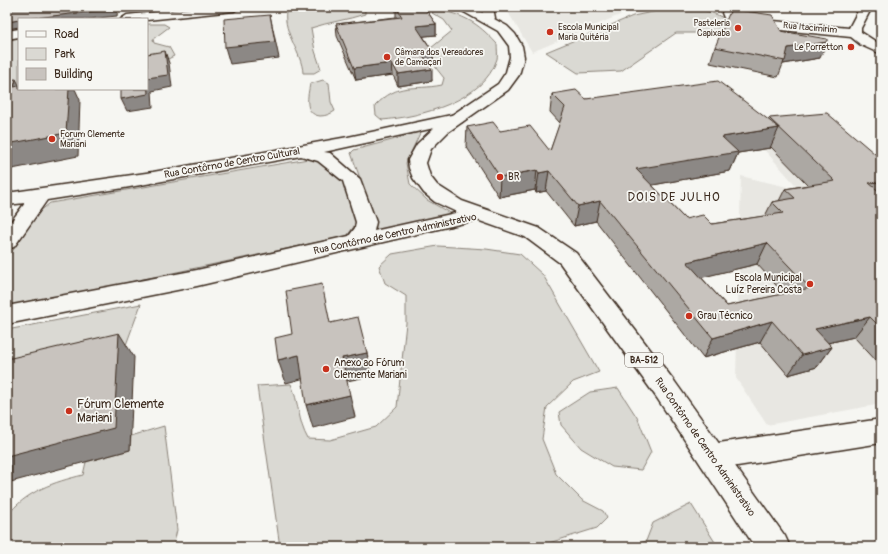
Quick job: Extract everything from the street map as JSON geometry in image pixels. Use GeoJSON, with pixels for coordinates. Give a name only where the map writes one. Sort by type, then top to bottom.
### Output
{"type":"FeatureCollection","features":[{"type":"Feature","properties":{"kind":"street"},"geometry":{"type":"LineString","coordinates":[[157,7],[169,14]]}},
{"type":"Feature","properties":{"kind":"street"},"geometry":{"type":"LineString","coordinates":[[135,18],[234,7]]}},
{"type":"Feature","properties":{"kind":"street","name":"Rua Contôrno de Centro Cultural"},"geometry":{"type":"LineString","coordinates":[[461,7],[488,12],[512,39],[517,50],[518,61],[510,79],[502,89],[456,119],[429,141],[417,158],[418,168],[423,179],[444,198],[478,214]]}},
{"type":"Feature","properties":{"kind":"street","name":"Rua Itacimirim"},"geometry":{"type":"LineString","coordinates":[[731,7],[728,13],[729,17],[746,22],[855,33]]}},
{"type":"Feature","properties":{"kind":"street"},"geometry":{"type":"LineString","coordinates":[[866,7],[855,28],[855,33],[866,42],[881,50]]}},
{"type":"Feature","properties":{"kind":"street"},"geometry":{"type":"LineString","coordinates":[[7,35],[18,33]]}},
{"type":"Feature","properties":{"kind":"street","name":"Rua Contôrno de Centro Cultural"},"geometry":{"type":"LineString","coordinates":[[7,199],[40,196],[342,143],[456,119]]}},
{"type":"Feature","properties":{"kind":"street"},"geometry":{"type":"LineString","coordinates":[[342,143],[347,151],[351,179],[366,222],[365,229],[356,242]]}},
{"type":"Feature","properties":{"kind":"street"},"geometry":{"type":"LineString","coordinates":[[301,150],[324,157],[351,179]]}},
{"type":"Feature","properties":{"kind":"street"},"geometry":{"type":"LineString","coordinates":[[7,242],[40,196]]}},
{"type":"Feature","properties":{"kind":"street","name":"Rua Contôrno de Centro Administrativo"},"geometry":{"type":"LineString","coordinates":[[7,315],[196,278],[478,214],[526,230],[551,244],[568,258],[666,390],[774,547]]}},
{"type":"Feature","properties":{"kind":"street"},"geometry":{"type":"LineString","coordinates":[[712,458],[881,431]]}},
{"type":"Feature","properties":{"kind":"shaded area","name":"Escola Municipal Maria Quitéria"},"geometry":{"type":"Polygon","coordinates":[[[505,7],[653,7],[627,12],[532,52],[505,7]]]}},
{"type":"Feature","properties":{"kind":"shaded area","name":"Escola Municipal Luíz Pereira Costa"},"geometry":{"type":"Polygon","coordinates":[[[753,137],[881,190],[881,404],[767,425],[736,378],[741,176],[800,190],[753,137]]]}},
{"type":"Feature","properties":{"kind":"green space"},"geometry":{"type":"Polygon","coordinates":[[[326,7],[363,7],[365,8],[365,14],[311,28],[315,51],[321,69],[314,73],[303,73],[300,58],[287,28],[286,12],[296,10],[311,12],[313,9],[326,7]]]}},
{"type":"Feature","properties":{"kind":"green space"},"geometry":{"type":"Polygon","coordinates":[[[677,7],[697,9],[717,15],[728,21],[715,26],[732,33],[676,33],[621,71],[578,73],[546,52],[633,16],[677,7]]]}},
{"type":"Feature","properties":{"kind":"green space"},"geometry":{"type":"Polygon","coordinates":[[[436,9],[470,20],[490,36],[497,44],[497,59],[490,74],[479,86],[465,96],[449,104],[414,115],[382,120],[376,115],[375,106],[392,93],[407,88],[442,85],[444,78],[436,68],[431,48],[452,31],[444,20],[432,13],[436,9]]]}},
{"type":"Feature","properties":{"kind":"green space"},"geometry":{"type":"Polygon","coordinates":[[[148,24],[164,24],[169,27],[153,39],[154,43],[169,47],[174,56],[162,62],[148,65],[148,24]]]}},
{"type":"Feature","properties":{"kind":"green space"},"geometry":{"type":"Polygon","coordinates":[[[18,38],[18,86],[7,88],[7,40],[18,38]]]}},
{"type":"Feature","properties":{"kind":"green space"},"geometry":{"type":"Polygon","coordinates":[[[323,80],[329,83],[331,102],[335,111],[328,115],[320,116],[311,112],[308,98],[310,84],[323,80]]]}},
{"type":"Feature","properties":{"kind":"green space"},"geometry":{"type":"Polygon","coordinates":[[[421,131],[406,163],[410,184],[427,200],[455,216],[373,233],[376,223],[351,153],[354,150],[421,131]]]}},
{"type":"Feature","properties":{"kind":"green space"},"geometry":{"type":"Polygon","coordinates":[[[314,158],[339,177],[347,188],[358,221],[347,236],[7,308],[7,259],[39,212],[50,203],[314,158]]]}},
{"type":"Feature","properties":{"kind":"green space"},"geometry":{"type":"Polygon","coordinates":[[[438,246],[486,249],[520,254],[543,275],[599,372],[573,382],[547,407],[542,439],[556,474],[582,500],[603,511],[607,518],[597,528],[536,547],[280,547],[257,386],[291,384],[296,398],[302,426],[308,439],[330,440],[376,427],[397,407],[406,323],[406,296],[385,283],[379,266],[392,254],[438,246]]]}},
{"type":"Feature","properties":{"kind":"green space"},"geometry":{"type":"Polygon","coordinates":[[[141,304],[123,353],[7,379],[7,330],[141,304]]]}},
{"type":"Feature","properties":{"kind":"green space"},"geometry":{"type":"Polygon","coordinates":[[[618,388],[638,419],[651,452],[641,470],[612,467],[581,448],[561,425],[559,412],[590,392],[618,388]]]}},
{"type":"Feature","properties":{"kind":"green space"},"geometry":{"type":"Polygon","coordinates":[[[164,426],[177,530],[173,547],[7,547],[7,516],[23,500],[51,484],[83,475],[86,462],[130,450],[131,436],[164,426]]]}},
{"type":"Feature","properties":{"kind":"green space"},"geometry":{"type":"Polygon","coordinates":[[[691,504],[718,547],[627,547],[646,541],[653,523],[691,504]]]}},
{"type":"Feature","properties":{"kind":"building"},"geometry":{"type":"Polygon","coordinates":[[[7,7],[114,7],[114,9],[35,18],[18,18],[18,20],[7,22],[7,7]]]}},
{"type":"Feature","properties":{"kind":"building","name":"Câmara dos Vereadores de Camaçari"},"geometry":{"type":"Polygon","coordinates":[[[396,7],[424,7],[436,24],[416,26],[433,52],[422,54],[432,69],[398,74],[392,63],[354,68],[336,24],[402,17],[396,7]]]}},
{"type":"Feature","properties":{"kind":"building"},"geometry":{"type":"Polygon","coordinates":[[[731,9],[772,15],[781,31],[827,39],[827,42],[788,48],[785,61],[715,47],[731,9]]]}},
{"type":"Feature","properties":{"kind":"building"},"geometry":{"type":"Polygon","coordinates":[[[270,15],[275,42],[225,47],[224,19],[270,15]]]}},
{"type":"Feature","properties":{"kind":"building"},"geometry":{"type":"Polygon","coordinates":[[[165,51],[168,75],[148,78],[148,54],[165,51]]]}},
{"type":"Feature","properties":{"kind":"building"},"geometry":{"type":"Polygon","coordinates":[[[16,79],[14,87],[18,86],[18,90],[69,90],[66,133],[7,144],[7,80],[16,79]]]}},
{"type":"Feature","properties":{"kind":"building"},"geometry":{"type":"Polygon","coordinates":[[[718,81],[779,128],[722,137],[738,152],[636,169],[685,219],[703,215],[712,224],[783,213],[772,202],[795,198],[785,189],[835,181],[769,118],[827,113],[881,159],[881,182],[869,183],[881,193],[881,328],[870,317],[815,329],[832,347],[802,355],[772,321],[713,338],[600,201],[578,206],[549,171],[539,173],[537,170],[500,177],[467,127],[493,122],[500,131],[530,126],[550,151],[565,107],[552,94],[576,90],[586,99],[718,81]],[[767,243],[687,262],[727,306],[810,288],[767,243]]]}},
{"type":"Feature","properties":{"kind":"building"},"geometry":{"type":"Polygon","coordinates":[[[121,90],[148,90],[148,94],[121,99],[121,90]]]}},
{"type":"Feature","properties":{"kind":"building","name":"Anexo ao Fórum Clemente Mariani"},"geometry":{"type":"Polygon","coordinates":[[[322,284],[330,323],[358,317],[367,353],[342,358],[350,395],[306,405],[299,355],[278,360],[275,338],[292,334],[286,291],[322,284]]]}},
{"type":"Feature","properties":{"kind":"building","name":"Fórum Clemente Mariani"},"geometry":{"type":"Polygon","coordinates":[[[119,333],[114,428],[7,456],[7,359],[119,333]]]}},
{"type":"Feature","properties":{"kind":"place","name":"Pasteleria Capixaba"},"geometry":{"type":"Point","coordinates":[738,28]}},
{"type":"Feature","properties":{"kind":"place","name":"Escola Municipal Maria Quitéria"},"geometry":{"type":"Point","coordinates":[550,32]}},
{"type":"Feature","properties":{"kind":"place","name":"Le Porretton"},"geometry":{"type":"Point","coordinates":[851,47]}},
{"type":"Feature","properties":{"kind":"place","name":"Câmara dos Vereadores de Camaçari"},"geometry":{"type":"Point","coordinates":[387,57]}},
{"type":"Feature","properties":{"kind":"place","name":"Forum Clemente Mariani"},"geometry":{"type":"Point","coordinates":[52,139]}},
{"type":"Feature","properties":{"kind":"place","name":"BR"},"geometry":{"type":"Point","coordinates":[500,177]}},
{"type":"Feature","properties":{"kind":"place","name":"Escola Municipal Luíz Pereira Costa"},"geometry":{"type":"Point","coordinates":[810,284]}},
{"type":"Feature","properties":{"kind":"place","name":"Grau Técnico"},"geometry":{"type":"Point","coordinates":[689,316]}},
{"type":"Feature","properties":{"kind":"place","name":"Anexo ao Fórum Clemente Mariani"},"geometry":{"type":"Point","coordinates":[326,369]}},
{"type":"Feature","properties":{"kind":"place","name":"Fórum Clemente Mariani"},"geometry":{"type":"Point","coordinates":[69,411]}},
{"type":"Feature","properties":{"kind":"district","name":"DOIS DE JULHO"},"geometry":{"type":"Point","coordinates":[674,197]}}]}
